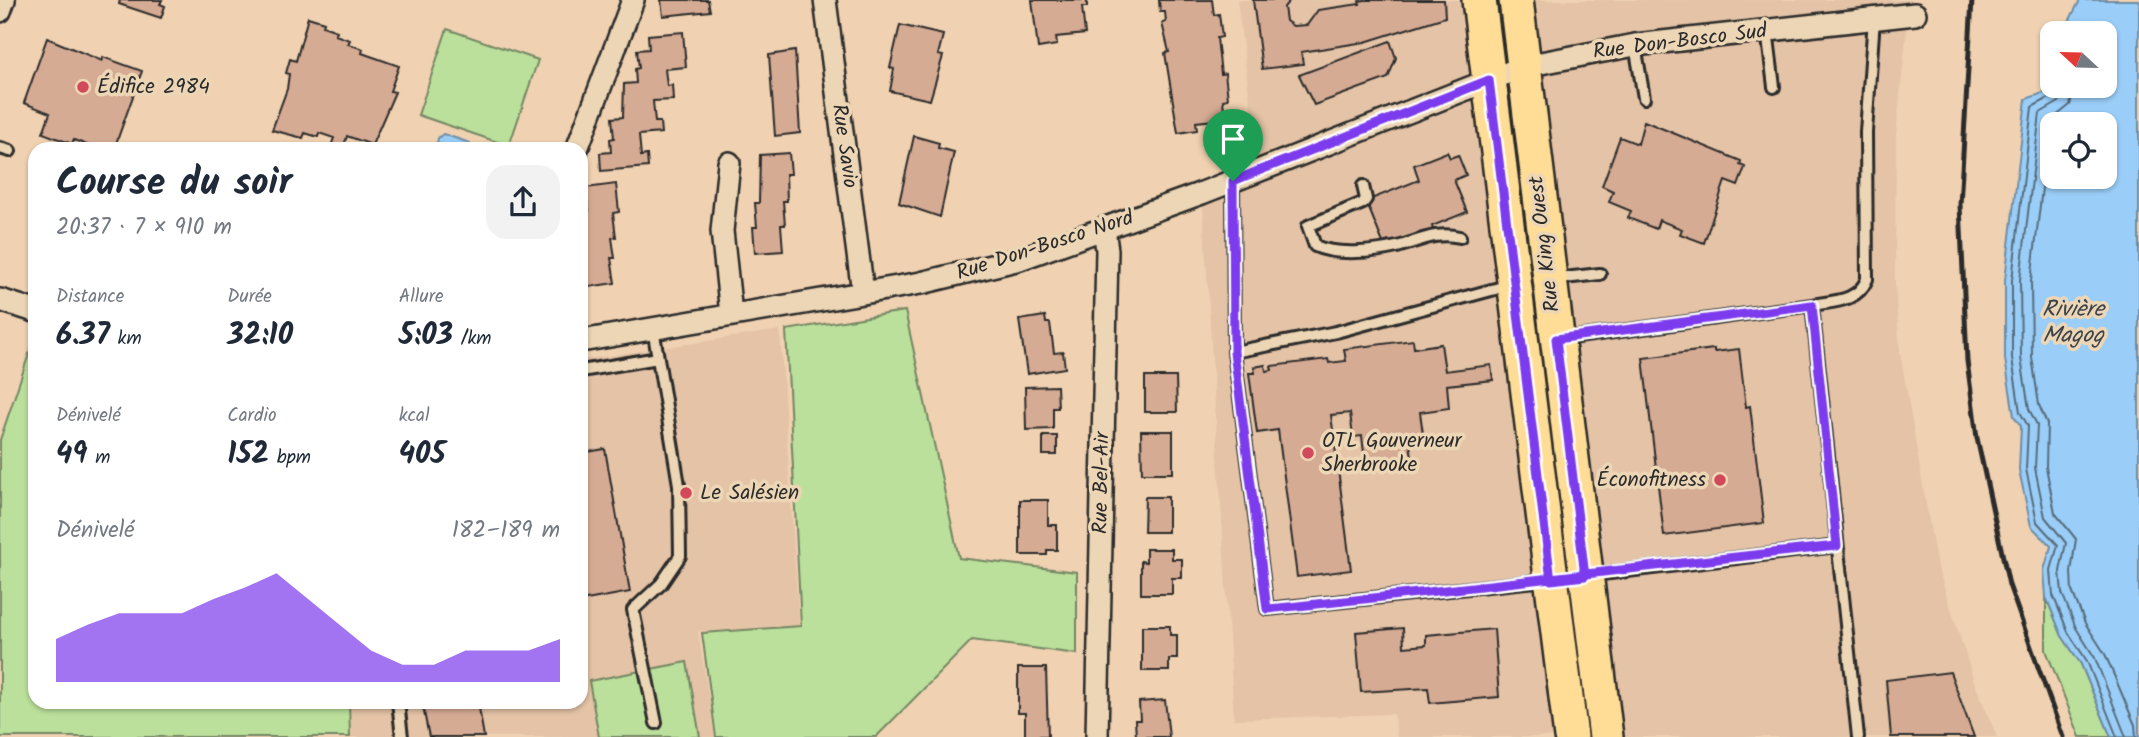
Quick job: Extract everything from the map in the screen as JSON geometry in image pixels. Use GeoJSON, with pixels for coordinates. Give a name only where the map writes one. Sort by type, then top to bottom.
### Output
{"type":"FeatureCollection","features":[{"type":"Feature","properties":{"kind":"main road","name":"Rue King Ouest"},"geometry":{"type":"LineString","coordinates":[[1479,0],[1572,737]]}},
{"type":"Feature","properties":{"kind":"main road","name":"Rue King Ouest"},"geometry":{"type":"LineString","coordinates":[[1516,0],[1606,737]]}},
{"type":"Feature","properties":{"kind":"street"},"geometry":{"type":"LineString","coordinates":[[0,11],[4,0]]}},
{"type":"Feature","properties":{"kind":"street"},"geometry":{"type":"LineString","coordinates":[[581,142],[633,0]]}},
{"type":"Feature","properties":{"kind":"street","name":"Rue Savio"},"geometry":{"type":"LineString","coordinates":[[825,0],[863,293]]}},
{"type":"Feature","properties":{"kind":"street","name":"Rue Don-Bosco Sud"},"geometry":{"type":"LineString","coordinates":[[1489,80],[1525,66],[1635,45],[1915,14]]}},
{"type":"Feature","properties":{"kind":"street","name":"Rue Don-Bosco Nord"},"geometry":{"type":"LineString","coordinates":[[588,340],[972,272],[1104,229],[1489,80]]}},
{"type":"Feature","properties":{"kind":"street"},"geometry":{"type":"LineString","coordinates":[[729,163],[722,231],[731,314]]}},
{"type":"Feature","properties":{"kind":"street","name":"Rue Bel-Air"},"geometry":{"type":"LineString","coordinates":[[1097,737],[1107,250],[1104,229]]}},
{"type":"Feature","properties":{"kind":"street"},"geometry":{"type":"LineString","coordinates":[[0,300],[28,309]]}},
{"type":"Feature","properties":{"kind":"lane"},"geometry":{"type":"LineString","coordinates":[[1556,339],[1812,305],[1851,298],[1863,290],[1867,279],[1866,132],[1874,18]]}},
{"type":"Feature","properties":{"kind":"lane"},"geometry":{"type":"LineString","coordinates":[[1767,30],[1774,87]]}},
{"type":"Feature","properties":{"kind":"lane"},"geometry":{"type":"LineString","coordinates":[[1635,45],[1644,98]]}},
{"type":"Feature","properties":{"kind":"lane"},"geometry":{"type":"LineString","coordinates":[[1233,181],[1234,352],[1267,609],[1551,580],[1837,546]]}},
{"type":"Feature","properties":{"kind":"lane"},"geometry":{"type":"LineString","coordinates":[[1363,186],[1366,199],[1363,203],[1308,226],[1315,246],[1329,251],[1390,248],[1442,232],[1460,237]]}},
{"type":"Feature","properties":{"kind":"lane"},"geometry":{"type":"LineString","coordinates":[[1549,280],[1600,274]]}},
{"type":"Feature","properties":{"kind":"lane"},"geometry":{"type":"LineString","coordinates":[[1234,352],[1336,332],[1515,284]]}},
{"type":"Feature","properties":{"kind":"lane"},"geometry":{"type":"LineString","coordinates":[[1812,305],[1858,737]]}},
{"type":"Feature","properties":{"kind":"lane"},"geometry":{"type":"LineString","coordinates":[[653,328],[679,485],[680,556],[661,584],[633,610],[656,723]]}},
{"type":"Feature","properties":{"kind":"lane"},"geometry":{"type":"LineString","coordinates":[[588,369],[658,358]]}},
{"type":"Feature","properties":{"kind":"lane"},"geometry":{"type":"LineString","coordinates":[[399,709],[402,737]]}},
{"type":"Feature","properties":{"kind":"shaded area"},"geometry":{"type":"Polygon","coordinates":[[[1237,0],[1910,0],[1896,134],[1895,284],[1900,352],[1936,562],[1975,684],[1997,737],[1397,737],[1394,714],[1234,719],[1202,193],[1259,171],[1237,0]]]}},
{"type":"Feature","properties":{"kind":"shaded area","name":"Le Salésien"},"geometry":{"type":"Polygon","coordinates":[[[780,330],[799,627],[698,631],[715,737],[194,737],[194,709],[588,709],[588,359],[780,330]]]}},
{"type":"Feature","properties":{"kind":"green space"},"geometry":{"type":"Polygon","coordinates":[[[447,29],[538,60],[510,142],[497,142],[418,115],[447,29]]]}},
{"type":"Feature","properties":{"kind":"green space"},"geometry":{"type":"Polygon","coordinates":[[[905,311],[959,558],[1077,572],[1077,654],[972,640],[876,737],[716,737],[702,633],[801,626],[786,330],[905,311]]]}},
{"type":"Feature","properties":{"kind":"green space"},"geometry":{"type":"Polygon","coordinates":[[[28,357],[28,709],[349,709],[350,737],[0,737],[0,440],[28,357]]]}},
{"type":"Feature","properties":{"kind":"green space"},"geometry":{"type":"Polygon","coordinates":[[[2046,597],[2062,636],[2081,664],[2111,737],[2080,737],[2046,650],[2046,597]]]}},
{"type":"Feature","properties":{"kind":"green space"},"geometry":{"type":"Polygon","coordinates":[[[687,662],[700,737],[599,737],[589,681],[687,662]]]}},
{"type":"Feature","properties":{"kind":"water","name":"Rivière Magog"},"geometry":{"type":"Polygon","coordinates":[[[2080,0],[2139,0],[2139,737],[2111,737],[2081,664],[2062,636],[2046,597],[2044,570],[2051,546],[2031,526],[2019,470],[2021,426],[2014,416],[2005,359],[2005,280],[2026,99],[2040,94],[2040,98],[2118,98],[2118,21],[2069,21],[2080,0]]]}},
{"type":"Feature","properties":{"kind":"water"},"geometry":{"type":"Polygon","coordinates":[[[443,134],[467,142],[437,142],[443,134]]]}},
{"type":"Feature","properties":{"kind":"building"},"geometry":{"type":"Polygon","coordinates":[[[120,0],[162,0],[160,4],[165,6],[161,18],[119,4],[120,0]]]}},
{"type":"Feature","properties":{"kind":"building"},"geometry":{"type":"Polygon","coordinates":[[[661,0],[708,0],[710,11],[663,16],[661,0]]]}},
{"type":"Feature","properties":{"kind":"building"},"geometry":{"type":"Polygon","coordinates":[[[1032,0],[1087,0],[1087,7],[1082,7],[1085,34],[1056,37],[1057,45],[1038,48],[1032,0]]]}},
{"type":"Feature","properties":{"kind":"building"},"geometry":{"type":"Polygon","coordinates":[[[1159,0],[1212,0],[1214,15],[1219,14],[1222,37],[1217,38],[1221,74],[1225,73],[1228,99],[1223,100],[1225,119],[1196,122],[1197,130],[1178,133],[1165,53],[1169,52],[1162,23],[1166,22],[1165,12],[1160,12],[1159,0]]]}},
{"type":"Feature","properties":{"kind":"building"},"geometry":{"type":"Polygon","coordinates":[[[1253,0],[1290,0],[1284,7],[1286,21],[1293,26],[1307,25],[1318,10],[1360,4],[1359,1],[1365,0],[1444,0],[1445,17],[1365,42],[1301,52],[1303,64],[1262,69],[1253,0]]]}},
{"type":"Feature","properties":{"kind":"building"},"geometry":{"type":"Polygon","coordinates":[[[308,17],[324,22],[323,26],[337,31],[335,35],[350,40],[348,44],[363,49],[362,53],[399,66],[390,91],[395,92],[373,142],[364,142],[347,136],[345,142],[333,142],[334,138],[319,133],[318,137],[305,133],[303,138],[272,130],[287,89],[289,74],[286,73],[290,59],[296,61],[308,17]]]}},
{"type":"Feature","properties":{"kind":"building"},"geometry":{"type":"Polygon","coordinates":[[[900,25],[943,35],[938,55],[943,56],[930,100],[890,91],[894,69],[890,68],[900,25]]]}},
{"type":"Feature","properties":{"kind":"building"},"geometry":{"type":"Polygon","coordinates":[[[683,32],[686,67],[665,69],[667,86],[672,85],[673,100],[653,101],[655,122],[660,122],[661,133],[639,135],[641,156],[647,155],[648,167],[601,171],[600,153],[611,152],[610,139],[614,138],[612,118],[623,117],[624,84],[636,83],[635,69],[639,68],[637,50],[649,49],[648,35],[683,32]]]}},
{"type":"Feature","properties":{"kind":"building","name":"Édifice 2984"},"geometry":{"type":"Polygon","coordinates":[[[47,38],[102,61],[103,57],[142,71],[117,142],[67,142],[43,133],[50,113],[24,103],[47,38]]]}},
{"type":"Feature","properties":{"kind":"building"},"geometry":{"type":"Polygon","coordinates":[[[1390,41],[1396,58],[1388,78],[1314,105],[1299,75],[1390,41]]]}},
{"type":"Feature","properties":{"kind":"building"},"geometry":{"type":"Polygon","coordinates":[[[795,51],[800,133],[775,136],[769,55],[795,51]]]}},
{"type":"Feature","properties":{"kind":"building"},"geometry":{"type":"Polygon","coordinates":[[[1644,121],[1741,161],[1740,165],[1745,167],[1738,186],[1725,181],[1704,243],[1680,234],[1682,229],[1659,220],[1656,229],[1628,218],[1631,211],[1609,202],[1613,191],[1602,186],[1620,137],[1638,144],[1644,121]]]}},
{"type":"Feature","properties":{"kind":"building"},"geometry":{"type":"Polygon","coordinates":[[[914,136],[939,143],[938,148],[954,152],[940,217],[899,203],[914,136]]]}},
{"type":"Feature","properties":{"kind":"building"},"geometry":{"type":"Polygon","coordinates":[[[1447,152],[1450,158],[1458,155],[1466,175],[1454,180],[1467,212],[1432,226],[1433,230],[1428,233],[1391,245],[1389,241],[1383,243],[1366,201],[1419,180],[1414,165],[1447,152]]]}},
{"type":"Feature","properties":{"kind":"building"},"geometry":{"type":"Polygon","coordinates":[[[789,153],[791,174],[786,174],[787,201],[783,201],[785,225],[781,225],[783,251],[755,253],[753,227],[757,227],[755,203],[759,203],[760,155],[789,153]]]}},
{"type":"Feature","properties":{"kind":"building"},"geometry":{"type":"Polygon","coordinates":[[[616,184],[619,212],[613,213],[616,237],[612,238],[615,258],[611,258],[615,283],[588,287],[589,211],[588,188],[616,184]]]}},
{"type":"Feature","properties":{"kind":"building"},"geometry":{"type":"Polygon","coordinates":[[[1045,316],[1046,323],[1050,323],[1054,353],[1063,352],[1065,368],[1027,374],[1019,320],[1045,316]]]}},
{"type":"Feature","properties":{"kind":"building","name":"OTL Gouverneur Sherbrooke"},"geometry":{"type":"Polygon","coordinates":[[[1413,340],[1414,348],[1441,344],[1445,371],[1491,365],[1493,380],[1447,385],[1449,408],[1420,412],[1424,441],[1410,443],[1413,464],[1366,470],[1362,436],[1353,437],[1350,413],[1331,415],[1351,570],[1297,577],[1278,430],[1257,433],[1249,373],[1255,373],[1254,367],[1265,365],[1266,371],[1272,370],[1271,366],[1328,359],[1329,363],[1346,361],[1344,349],[1413,340]]]}},
{"type":"Feature","properties":{"kind":"building"},"geometry":{"type":"Polygon","coordinates":[[[1714,349],[1714,352],[1739,349],[1746,407],[1750,406],[1764,523],[1664,536],[1643,358],[1714,349]]]}},
{"type":"Feature","properties":{"kind":"building"},"geometry":{"type":"Polygon","coordinates":[[[1145,377],[1176,377],[1177,412],[1145,412],[1145,377]]]}},
{"type":"Feature","properties":{"kind":"building"},"geometry":{"type":"Polygon","coordinates":[[[1057,386],[1058,408],[1053,408],[1053,429],[1026,430],[1025,387],[1057,386]]]}},
{"type":"Feature","properties":{"kind":"building"},"geometry":{"type":"Polygon","coordinates":[[[1141,431],[1173,431],[1173,473],[1142,473],[1141,431]]]}},
{"type":"Feature","properties":{"kind":"building"},"geometry":{"type":"Polygon","coordinates":[[[1043,436],[1057,436],[1057,455],[1043,455],[1043,436]]]}},
{"type":"Feature","properties":{"kind":"building"},"geometry":{"type":"Polygon","coordinates":[[[605,449],[630,592],[588,600],[588,452],[605,449]]]}},
{"type":"Feature","properties":{"kind":"building"},"geometry":{"type":"Polygon","coordinates":[[[1145,497],[1168,497],[1168,532],[1144,532],[1145,497]]]}},
{"type":"Feature","properties":{"kind":"building"},"geometry":{"type":"Polygon","coordinates":[[[1020,500],[1048,500],[1048,525],[1057,525],[1057,550],[1047,550],[1047,555],[1020,555],[1020,500]]]}},
{"type":"Feature","properties":{"kind":"building"},"geometry":{"type":"Polygon","coordinates":[[[1146,549],[1172,549],[1172,559],[1182,559],[1182,578],[1172,578],[1172,594],[1141,594],[1141,561],[1146,562],[1146,549]]]}},
{"type":"Feature","properties":{"kind":"building"},"geometry":{"type":"Polygon","coordinates":[[[1142,626],[1170,626],[1170,635],[1177,635],[1177,659],[1169,659],[1169,671],[1142,671],[1142,626]]]}},
{"type":"Feature","properties":{"kind":"building"},"geometry":{"type":"Polygon","coordinates":[[[1403,628],[1404,647],[1426,645],[1426,635],[1494,629],[1499,697],[1430,703],[1428,688],[1361,692],[1356,632],[1403,628]]]}},
{"type":"Feature","properties":{"kind":"building"},"geometry":{"type":"Polygon","coordinates":[[[1018,668],[1046,668],[1048,736],[1025,736],[1025,713],[1018,713],[1018,668]]]}},
{"type":"Feature","properties":{"kind":"building"},"geometry":{"type":"Polygon","coordinates":[[[1950,672],[1974,737],[1891,737],[1886,680],[1950,672]]]}},
{"type":"Feature","properties":{"kind":"building"},"geometry":{"type":"Polygon","coordinates":[[[1165,700],[1169,737],[1136,737],[1135,720],[1140,720],[1139,702],[1165,700]]]}},
{"type":"Feature","properties":{"kind":"building"},"geometry":{"type":"Polygon","coordinates":[[[423,709],[479,709],[484,737],[429,737],[423,709]]]}},
{"type":"Feature","properties":{"kind":"railway"},"geometry":{"type":"LineString","coordinates":[[1972,0],[1960,205],[1967,361],[1977,438],[2009,585],[2063,737]]}},
{"type":"Feature","properties":{"kind":"place","name":"Édifice 2984"},"geometry":{"type":"Point","coordinates":[83,87]}},
{"type":"Feature","properties":{"kind":"place","name":"OTL Gouverneur Sherbrooke"},"geometry":{"type":"Point","coordinates":[1308,453]}},
{"type":"Feature","properties":{"kind":"place","name":"Éconofitness"},"geometry":{"type":"Point","coordinates":[1720,480]}},
{"type":"Feature","properties":{"kind":"place","name":"Le Salésien"},"geometry":{"type":"Point","coordinates":[686,493]}},
{"type":"Feature","properties":{"kind":"route"},"geometry":{"type":"LineString","coordinates":[[1233,181],[1234,352],[1267,609],[1450,590],[1585,576],[1837,546],[1812,305],[1763,310],[1556,339],[1585,576],[1551,580],[1499,149],[1489,80],[1233,181]]}}]}
